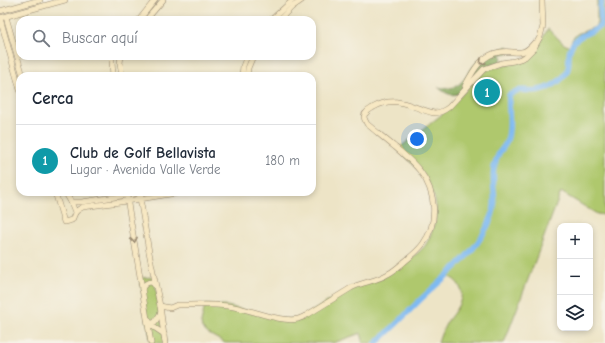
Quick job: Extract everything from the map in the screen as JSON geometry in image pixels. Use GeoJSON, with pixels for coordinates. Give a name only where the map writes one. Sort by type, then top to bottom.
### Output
{"type":"FeatureCollection","features":[{"type":"Feature","properties":{"kind":"street"},"geometry":{"type":"LineString","coordinates":[[0,12],[40,0]]}},
{"type":"Feature","properties":{"kind":"street"},"geometry":{"type":"LineString","coordinates":[[2,18],[66,0]]}},
{"type":"Feature","properties":{"kind":"street"},"geometry":{"type":"LineString","coordinates":[[142,16],[155,0]]}},
{"type":"Feature","properties":{"kind":"street"},"geometry":{"type":"LineString","coordinates":[[149,16],[163,0]]}},
{"type":"Feature","properties":{"kind":"street"},"geometry":{"type":"LineString","coordinates":[[275,16],[293,0]]}},
{"type":"Feature","properties":{"kind":"street"},"geometry":{"type":"LineString","coordinates":[[283,16],[302,0]]}},
{"type":"Feature","properties":{"kind":"street"},"geometry":{"type":"LineString","coordinates":[[461,94],[480,63],[486,57],[500,52],[523,52],[535,42],[539,34],[541,21],[538,0]]}},
{"type":"Feature","properties":{"kind":"street"},"geometry":{"type":"LineString","coordinates":[[160,306],[170,308],[177,305],[226,306],[249,310],[281,319],[293,320],[307,315],[358,285],[381,278],[391,272],[417,251],[426,240],[433,219],[434,204],[426,180],[419,169],[367,124],[364,119],[366,112],[379,104],[393,101],[430,112],[440,113],[449,107],[484,69],[489,66],[514,61],[530,53],[537,44],[543,26],[542,0]]}},
{"type":"Feature","properties":{"kind":"street"},"geometry":{"type":"LineString","coordinates":[[2,18],[16,57]]}},
{"type":"Feature","properties":{"kind":"street"},"geometry":{"type":"LineString","coordinates":[[2,18],[16,74]]}},
{"type":"Feature","properties":{"kind":"street"},"geometry":{"type":"LineString","coordinates":[[500,52],[503,56],[503,61],[501,63]]}},
{"type":"Feature","properties":{"kind":"street"},"geometry":{"type":"LineString","coordinates":[[17,60],[22,72]]}},
{"type":"Feature","properties":{"kind":"street"},"geometry":{"type":"LineString","coordinates":[[112,60],[113,72]]}},
{"type":"Feature","properties":{"kind":"street"},"geometry":{"type":"LineString","coordinates":[[120,60],[121,72]]}},
{"type":"Feature","properties":{"kind":"street"},"geometry":{"type":"LineString","coordinates":[[242,72],[245,60]]}},
{"type":"Feature","properties":{"kind":"street"},"geometry":{"type":"LineString","coordinates":[[248,72],[251,60]]}},
{"type":"Feature","properties":{"kind":"street"},"geometry":{"type":"LineString","coordinates":[[59,196],[64,222],[72,220],[75,212],[83,207],[158,196]]}},
{"type":"Feature","properties":{"kind":"street"},"geometry":{"type":"LineString","coordinates":[[68,196],[72,202],[75,212]]}},
{"type":"Feature","properties":{"kind":"street"},"geometry":{"type":"LineString","coordinates":[[72,202],[82,202],[115,196]]}},
{"type":"Feature","properties":{"kind":"street"},"geometry":{"type":"LineString","coordinates":[[127,196],[151,343]]}},
{"type":"Feature","properties":{"kind":"street"},"geometry":{"type":"LineString","coordinates":[[140,196],[160,306],[165,343]]}},
{"type":"Feature","properties":{"kind":"street"},"geometry":{"type":"LineString","coordinates":[[142,289],[144,284],[149,282],[152,282],[156,288]]}},
{"type":"Feature","properties":{"kind":"street"},"geometry":{"type":"LineString","coordinates":[[150,324],[156,322],[161,314]]}},
{"type":"Feature","properties":{"kind":"street"},"geometry":{"type":"LineString","coordinates":[[146,316],[150,324],[164,334]]}},
{"type":"Feature","properties":{"kind":"green space"},"geometry":{"type":"Polygon","coordinates":[[[598,0],[605,0],[605,215],[597,214],[561,192],[504,343],[438,343],[444,327],[457,308],[461,297],[460,288],[456,281],[447,276],[376,343],[362,343],[363,340],[361,333],[333,343],[225,343],[207,333],[202,328],[201,323],[205,305],[227,306],[281,319],[299,319],[351,288],[381,278],[418,253],[429,239],[435,222],[436,205],[424,175],[398,149],[445,112],[485,71],[516,63],[533,53],[548,29],[568,46],[577,34],[595,27],[597,23],[598,0]]]}},
{"type":"Feature","properties":{"kind":"green space"},"geometry":{"type":"Polygon","coordinates":[[[508,46],[508,53],[501,54],[502,57],[500,62],[489,66],[461,93],[454,95],[448,94],[438,87],[448,88],[459,85],[477,62],[508,46]]]}},
{"type":"Feature","properties":{"kind":"green space"},"geometry":{"type":"Polygon","coordinates":[[[154,277],[165,343],[151,343],[140,278],[154,277]]]}},
{"type":"Feature","properties":{"kind":"waterway"},"geometry":{"type":"LineString","coordinates":[[376,343],[451,272],[479,241],[494,210],[493,174],[495,162],[508,138],[509,95],[520,90],[536,91],[550,87],[564,76],[567,71],[569,54],[572,45],[581,36],[600,26],[600,7],[602,0]]}},
{"type":"Feature","properties":{"kind":"place","name":"Club de Golf Bellavista"},"geometry":{"type":"Point","coordinates":[487,92]}}]}
